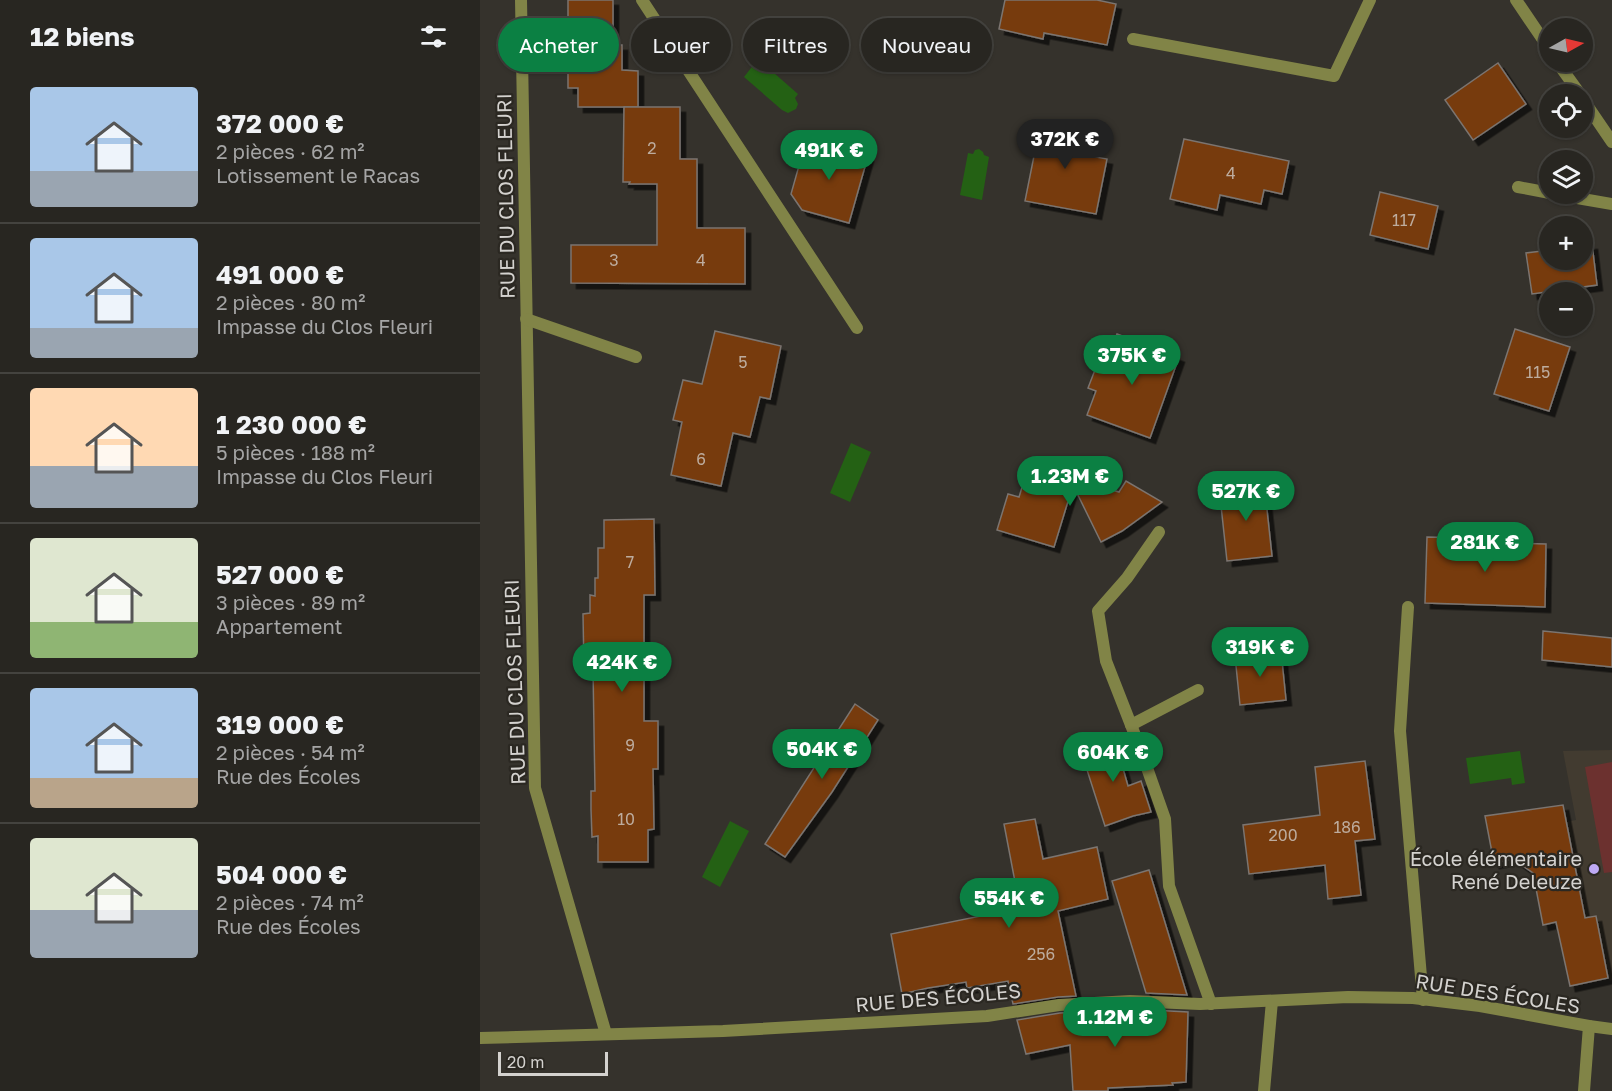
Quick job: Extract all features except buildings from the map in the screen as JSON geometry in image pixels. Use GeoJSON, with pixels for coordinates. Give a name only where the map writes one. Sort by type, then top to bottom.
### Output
{"type":"FeatureCollection","features":[{"type":"Feature","properties":{"kind":"street","name":"RUE DU CLOS FLEURI"},"geometry":{"type":"LineString","coordinates":[[521,0],[535,788],[606,1034]]}},
{"type":"Feature","properties":{"kind":"street"},"geometry":{"type":"LineString","coordinates":[[642,0],[857,328]]}},
{"type":"Feature","properties":{"kind":"street"},"geometry":{"type":"LineString","coordinates":[[1133,39],[1334,76],[1370,0]]}},
{"type":"Feature","properties":{"kind":"street"},"geometry":{"type":"LineString","coordinates":[[1516,0],[1539,34]]}},
{"type":"Feature","properties":{"kind":"street"},"geometry":{"type":"LineString","coordinates":[[1593,114],[1612,142]]}},
{"type":"Feature","properties":{"kind":"street"},"geometry":{"type":"LineString","coordinates":[[1518,187],[1539,191]]}},
{"type":"Feature","properties":{"kind":"street"},"geometry":{"type":"LineString","coordinates":[[1593,201],[1612,204]]}},
{"type":"Feature","properties":{"kind":"street","name":"RUE DU CLOS FLEURI"},"geometry":{"type":"LineString","coordinates":[[526,319],[636,357]]}},
{"type":"Feature","properties":{"kind":"street"},"geometry":{"type":"LineString","coordinates":[[1159,532],[1127,578],[1098,611],[1106,661],[1165,819],[1169,886],[1211,1004]]}},
{"type":"Feature","properties":{"kind":"street"},"geometry":{"type":"LineString","coordinates":[[1408,607],[1400,731],[1423,1000]]}},
{"type":"Feature","properties":{"kind":"street"},"geometry":{"type":"LineString","coordinates":[[1131,725],[1198,690]]}},
{"type":"Feature","properties":{"kind":"street","name":"RUE DES ÉCOLES"},"geometry":{"type":"LineString","coordinates":[[480,1038],[723,1031],[987,1016],[1083,1003],[1130,1001],[1211,1004],[1348,997],[1423,1000],[1480,1006],[1612,1029]]}},
{"type":"Feature","properties":{"kind":"street"},"geometry":{"type":"LineString","coordinates":[[1264,1091],[1272,1001]]}},
{"type":"Feature","properties":{"kind":"street"},"geometry":{"type":"LineString","coordinates":[[1584,1091],[1589,1026]]}},
{"type":"Feature","properties":{"kind":"shaded area"},"geometry":{"type":"Polygon","coordinates":[[[748,72],[773,72],[798,94],[795,98],[798,104],[796,109],[788,113],[782,110],[744,77],[748,72]]]}},
{"type":"Feature","properties":{"kind":"shaded area"},"geometry":{"type":"Polygon","coordinates":[[[979,149],[989,157],[982,200],[960,195],[968,153],[973,154],[979,149]]]}},
{"type":"Feature","properties":{"kind":"shaded area"},"geometry":{"type":"Polygon","coordinates":[[[851,443],[871,452],[850,502],[830,493],[851,443]]]}},
{"type":"Feature","properties":{"kind":"shaded area","name":"École élémentaire René Deleuze"},"geometry":{"type":"Polygon","coordinates":[[[1612,750],[1612,980],[1610,981],[1596,916],[1585,918],[1566,822],[1576,820],[1563,751],[1612,750]]]}},
{"type":"Feature","properties":{"kind":"shaded area"},"geometry":{"type":"Polygon","coordinates":[[[1520,751],[1525,783],[1512,785],[1511,778],[1470,784],[1466,758],[1520,751]]]}},
{"type":"Feature","properties":{"kind":"shaded area"},"geometry":{"type":"Polygon","coordinates":[[[1612,762],[1612,872],[1604,873],[1585,767],[1612,762]]]}},
{"type":"Feature","properties":{"kind":"shaded area"},"geometry":{"type":"Polygon","coordinates":[[[730,821],[749,831],[720,887],[702,877],[730,821]]]}},
{"type":"Feature","properties":{"kind":"place","name":"École élémentaire René Deleuze"},"geometry":{"type":"Point","coordinates":[1594,869]}}]}
